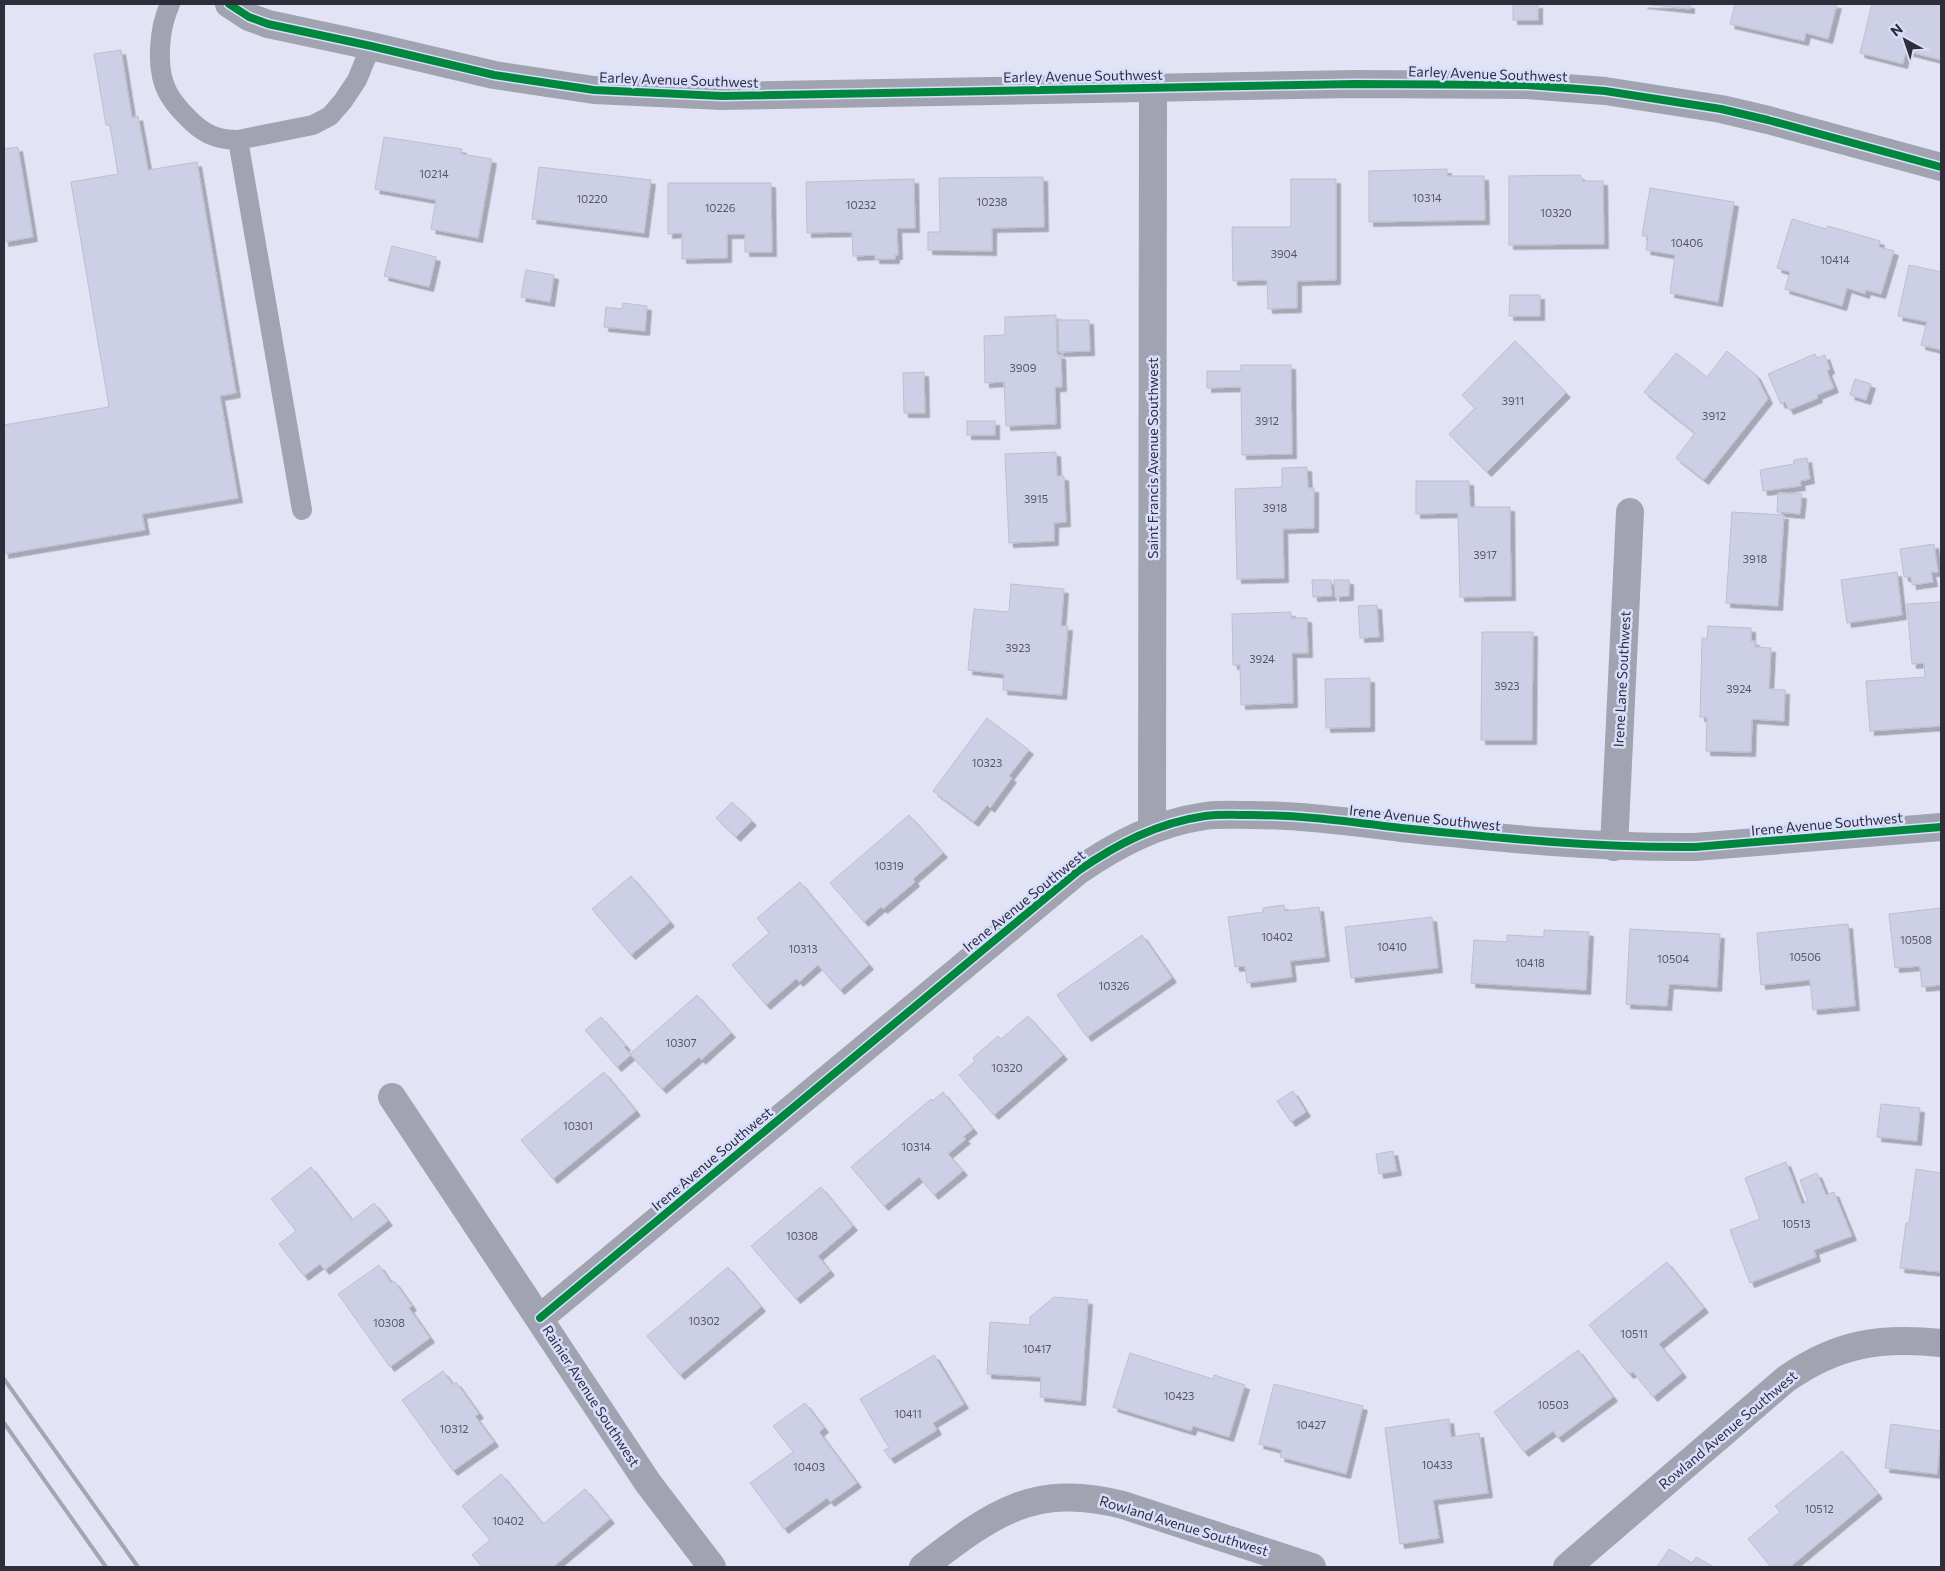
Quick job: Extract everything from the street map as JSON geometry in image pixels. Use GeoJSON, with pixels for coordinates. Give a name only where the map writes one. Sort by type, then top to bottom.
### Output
{"type":"FeatureCollection","features":[{"type":"Feature","properties":{"kind":"street","name":"Earley Avenue Southwest"},"geometry":{"type":"LineString","coordinates":[[229,4],[249,17],[268,24],[494,75],[562,86],[722,96],[1154,87],[1527,85],[1605,91],[1721,109],[1941,167]]}},
{"type":"Feature","properties":{"kind":"street","name":"Saint Francis Avenue Southwest"},"geometry":{"type":"LineString","coordinates":[[1152,829],[1154,87]]}},
{"type":"Feature","properties":{"kind":"street","name":"Irene Lane Southwest"},"geometry":{"type":"LineString","coordinates":[[1614,847],[1630,512]]}},
{"type":"Feature","properties":{"kind":"street","name":"Irene Avenue Southwest"},"geometry":{"type":"LineString","coordinates":[[540,1318],[1078,871],[1116,847],[1152,829],[1205,816],[1278,815],[1518,840],[1614,847],[1695,847],[1941,827]]}},
{"type":"Feature","properties":{"kind":"street","name":"Rainier Avenue Southwest"},"geometry":{"type":"LineString","coordinates":[[392,1096],[648,1483],[712,1567]]}},
{"type":"Feature","properties":{"kind":"street","name":"Rowland Avenue Southwest"},"geometry":{"type":"LineString","coordinates":[[1567,1567],[1772,1391],[1809,1364],[1834,1351],[1862,1344],[1903,1341],[1941,1343]]}},
{"type":"Feature","properties":{"kind":"street","name":"Rowland Avenue Southwest"},"geometry":{"type":"LineString","coordinates":[[923,1567],[976,1528],[993,1518],[1032,1502],[1067,1496],[1102,1499],[1123,1505],[1312,1567]]}},
{"type":"Feature","properties":{"kind":"lane"},"geometry":{"type":"LineString","coordinates":[[170,4],[162,22],[160,43],[163,77],[167,92],[183,113],[204,132],[225,140],[238,140],[313,126],[330,116],[357,80],[372,46]]}},
{"type":"Feature","properties":{"kind":"lane"},"geometry":{"type":"LineString","coordinates":[[238,140],[302,510]]}},
{"type":"Feature","properties":{"kind":"building"},"geometry":{"type":"Polygon","coordinates":[[[1513,4],[1538,4],[1538,20],[1513,20],[1513,4]]]}},
{"type":"Feature","properties":{"kind":"building"},"geometry":{"type":"Polygon","coordinates":[[[1643,4],[1690,4],[1690,9],[1643,4]]]}},
{"type":"Feature","properties":{"kind":"building"},"geometry":{"type":"Polygon","coordinates":[[[1735,4],[1837,4],[1828,39],[1806,33],[1804,41],[1730,24],[1735,4]]]}},
{"type":"Feature","properties":{"kind":"building"},"geometry":{"type":"Polygon","coordinates":[[[1872,4],[1941,4],[1941,60],[1906,51],[1903,64],[1860,53],[1872,4]]]}},
{"type":"Feature","properties":{"kind":"building"},"geometry":{"type":"Polygon","coordinates":[[[121,50],[132,118],[138,116],[148,170],[197,162],[236,393],[220,396],[238,498],[142,514],[145,530],[4,554],[4,425],[109,407],[71,182],[118,174],[110,125],[106,125],[94,54],[121,50]]]}},
{"type":"Feature","properties":{"kind":"building"},"geometry":{"type":"Polygon","coordinates":[[[384,137],[462,149],[461,154],[492,159],[478,238],[431,229],[436,200],[375,189],[384,137]]]}},
{"type":"Feature","properties":{"kind":"building"},"geometry":{"type":"Polygon","coordinates":[[[4,143],[5,149],[18,147],[33,237],[4,242],[4,143]]]}},
{"type":"Feature","properties":{"kind":"building"},"geometry":{"type":"Polygon","coordinates":[[[539,167],[651,180],[644,233],[532,219],[539,167]]]}},
{"type":"Feature","properties":{"kind":"building"},"geometry":{"type":"Polygon","coordinates":[[[1447,169],[1447,176],[1484,176],[1485,220],[1369,222],[1369,171],[1447,169]]]}},
{"type":"Feature","properties":{"kind":"building"},"geometry":{"type":"Polygon","coordinates":[[[1580,175],[1583,181],[1603,181],[1604,244],[1509,245],[1509,176],[1580,175]]]}},
{"type":"Feature","properties":{"kind":"building"},"geometry":{"type":"Polygon","coordinates":[[[1043,177],[1044,227],[992,228],[992,251],[928,250],[928,232],[940,232],[939,178],[1043,177]]]}},
{"type":"Feature","properties":{"kind":"building"},"geometry":{"type":"Polygon","coordinates":[[[914,179],[915,228],[897,228],[898,255],[895,255],[895,259],[875,259],[875,255],[853,256],[852,232],[807,233],[806,182],[914,179]]]}},
{"type":"Feature","properties":{"kind":"building"},"geometry":{"type":"Polygon","coordinates":[[[1291,179],[1336,179],[1336,280],[1297,281],[1297,308],[1268,309],[1267,280],[1233,281],[1232,227],[1291,227],[1291,179]]]}},
{"type":"Feature","properties":{"kind":"building"},"geometry":{"type":"Polygon","coordinates":[[[668,183],[771,183],[772,252],[745,252],[745,234],[727,234],[727,258],[682,259],[682,233],[668,234],[668,183]]]}},
{"type":"Feature","properties":{"kind":"building"},"geometry":{"type":"Polygon","coordinates":[[[1650,188],[1734,202],[1718,302],[1670,293],[1675,255],[1646,250],[1648,236],[1642,236],[1650,188]]]}},
{"type":"Feature","properties":{"kind":"building"},"geometry":{"type":"Polygon","coordinates":[[[1792,219],[1826,229],[1828,226],[1880,241],[1879,247],[1894,251],[1881,294],[1866,290],[1865,294],[1847,288],[1842,306],[1785,289],[1790,272],[1777,268],[1792,219]]]}},
{"type":"Feature","properties":{"kind":"building"},"geometry":{"type":"Polygon","coordinates":[[[392,246],[436,257],[429,287],[384,276],[392,246]]]}},
{"type":"Feature","properties":{"kind":"building"},"geometry":{"type":"Polygon","coordinates":[[[1909,265],[1941,272],[1941,350],[1921,345],[1927,322],[1898,316],[1909,265]]]}},
{"type":"Feature","properties":{"kind":"building"},"geometry":{"type":"Polygon","coordinates":[[[526,270],[554,275],[550,302],[521,297],[526,270]]]}},
{"type":"Feature","properties":{"kind":"building"},"geometry":{"type":"Polygon","coordinates":[[[1510,295],[1540,295],[1540,316],[1509,316],[1510,295]]]}},
{"type":"Feature","properties":{"kind":"building"},"geometry":{"type":"Polygon","coordinates":[[[623,303],[647,306],[645,331],[604,327],[606,307],[622,309],[623,303]]]}},
{"type":"Feature","properties":{"kind":"building"},"geometry":{"type":"Polygon","coordinates":[[[1056,315],[1057,354],[1061,355],[1062,387],[1055,387],[1056,424],[1006,426],[1004,382],[985,383],[984,336],[1005,335],[1005,317],[1056,315]]]}},
{"type":"Feature","properties":{"kind":"building"},"geometry":{"type":"Polygon","coordinates":[[[1058,320],[1089,320],[1090,351],[1059,352],[1058,320]]]}},
{"type":"Feature","properties":{"kind":"building"},"geometry":{"type":"Polygon","coordinates":[[[1515,341],[1566,393],[1487,472],[1449,434],[1475,408],[1462,395],[1515,341]]]}},
{"type":"Feature","properties":{"kind":"building"},"geometry":{"type":"Polygon","coordinates":[[[1727,351],[1756,375],[1768,399],[1704,480],[1676,458],[1695,433],[1644,392],[1676,353],[1707,377],[1727,351]]]}},
{"type":"Feature","properties":{"kind":"building"},"geometry":{"type":"Polygon","coordinates":[[[1815,354],[1817,358],[1825,355],[1830,369],[1827,371],[1834,388],[1817,395],[1818,398],[1789,410],[1785,402],[1781,404],[1768,374],[1815,354]]]}},
{"type":"Feature","properties":{"kind":"building"},"geometry":{"type":"Polygon","coordinates":[[[1241,365],[1291,365],[1292,454],[1242,455],[1241,387],[1207,388],[1207,371],[1241,371],[1241,365]]]}},
{"type":"Feature","properties":{"kind":"building"},"geometry":{"type":"Polygon","coordinates":[[[924,372],[925,413],[904,413],[903,373],[924,372]]]}},
{"type":"Feature","properties":{"kind":"building"},"geometry":{"type":"Polygon","coordinates":[[[1855,379],[1871,384],[1866,400],[1850,395],[1855,379]]]}},
{"type":"Feature","properties":{"kind":"building"},"geometry":{"type":"Polygon","coordinates":[[[967,421],[995,421],[995,435],[967,435],[967,421]]]}},
{"type":"Feature","properties":{"kind":"building"},"geometry":{"type":"Polygon","coordinates":[[[1056,452],[1057,476],[1064,476],[1066,522],[1054,523],[1054,541],[1009,543],[1005,454],[1056,452]]]}},
{"type":"Feature","properties":{"kind":"building"},"geometry":{"type":"Polygon","coordinates":[[[1807,458],[1810,479],[1800,481],[1801,486],[1763,491],[1760,470],[1794,464],[1794,460],[1807,458]]]}},
{"type":"Feature","properties":{"kind":"building"},"geometry":{"type":"Polygon","coordinates":[[[1307,467],[1308,488],[1314,488],[1314,528],[1283,529],[1284,578],[1237,579],[1235,489],[1282,487],[1282,468],[1307,467]]]}},
{"type":"Feature","properties":{"kind":"building"},"geometry":{"type":"Polygon","coordinates":[[[1416,481],[1469,481],[1470,507],[1510,507],[1511,596],[1460,597],[1458,513],[1416,514],[1416,481]]]}},
{"type":"Feature","properties":{"kind":"building"},"geometry":{"type":"Polygon","coordinates":[[[1778,493],[1802,494],[1800,514],[1777,512],[1778,493]]]}},
{"type":"Feature","properties":{"kind":"building"},"geometry":{"type":"Polygon","coordinates":[[[1732,512],[1784,515],[1778,606],[1726,603],[1732,512]]]}},
{"type":"Feature","properties":{"kind":"building"},"geometry":{"type":"Polygon","coordinates":[[[1934,544],[1938,572],[1931,572],[1933,582],[1912,585],[1911,577],[1904,577],[1900,549],[1934,544]]]}},
{"type":"Feature","properties":{"kind":"building"},"geometry":{"type":"Polygon","coordinates":[[[1897,572],[1902,615],[1847,623],[1841,580],[1897,572]]]}},
{"type":"Feature","properties":{"kind":"building"},"geometry":{"type":"Polygon","coordinates":[[[1312,580],[1331,580],[1332,596],[1313,597],[1312,580]]]}},
{"type":"Feature","properties":{"kind":"building"},"geometry":{"type":"Polygon","coordinates":[[[1334,580],[1349,580],[1349,596],[1335,597],[1334,580]]]}},
{"type":"Feature","properties":{"kind":"building"},"geometry":{"type":"Polygon","coordinates":[[[1011,584],[1064,589],[1061,626],[1068,626],[1062,695],[1003,690],[1004,674],[968,670],[974,609],[1009,612],[1011,584]]]}},
{"type":"Feature","properties":{"kind":"building"},"geometry":{"type":"Polygon","coordinates":[[[1941,602],[1941,726],[1870,731],[1866,681],[1925,677],[1924,663],[1912,664],[1907,604],[1941,602]]]}},
{"type":"Feature","properties":{"kind":"building"},"geometry":{"type":"Polygon","coordinates":[[[1377,605],[1379,637],[1360,638],[1358,606],[1377,605]]]}},
{"type":"Feature","properties":{"kind":"building"},"geometry":{"type":"Polygon","coordinates":[[[1291,612],[1291,618],[1307,618],[1308,653],[1292,653],[1293,703],[1241,705],[1240,665],[1233,665],[1232,614],[1291,612]]]}},
{"type":"Feature","properties":{"kind":"building"},"geometry":{"type":"Polygon","coordinates":[[[1708,626],[1751,628],[1751,641],[1755,641],[1755,647],[1771,648],[1769,689],[1785,690],[1784,721],[1752,719],[1751,752],[1706,751],[1707,717],[1700,717],[1702,638],[1707,639],[1708,626]]]}},
{"type":"Feature","properties":{"kind":"building"},"geometry":{"type":"Polygon","coordinates":[[[1482,632],[1533,632],[1532,740],[1481,740],[1482,632]]]}},
{"type":"Feature","properties":{"kind":"building"},"geometry":{"type":"Polygon","coordinates":[[[1370,678],[1370,727],[1326,728],[1325,679],[1370,678]]]}},
{"type":"Feature","properties":{"kind":"building"},"geometry":{"type":"Polygon","coordinates":[[[987,718],[1029,750],[1009,776],[1012,778],[990,808],[987,805],[974,822],[933,791],[987,718]]]}},
{"type":"Feature","properties":{"kind":"building"},"geometry":{"type":"Polygon","coordinates":[[[732,802],[752,821],[736,837],[716,818],[732,802]]]}},
{"type":"Feature","properties":{"kind":"building"},"geometry":{"type":"Polygon","coordinates":[[[909,815],[943,853],[913,879],[915,882],[864,922],[830,883],[909,815]]]}},
{"type":"Feature","properties":{"kind":"building"},"geometry":{"type":"Polygon","coordinates":[[[631,876],[670,922],[631,955],[592,909],[631,876]]]}},
{"type":"Feature","properties":{"kind":"building"},"geometry":{"type":"Polygon","coordinates":[[[800,882],[869,965],[840,990],[818,965],[799,982],[796,979],[766,1005],[732,965],[769,933],[757,918],[800,882]]]}},
{"type":"Feature","properties":{"kind":"building"},"geometry":{"type":"Polygon","coordinates":[[[1284,905],[1285,911],[1319,907],[1325,957],[1290,961],[1292,977],[1247,983],[1245,966],[1235,967],[1228,917],[1263,912],[1263,908],[1284,905]]]}},
{"type":"Feature","properties":{"kind":"building"},"geometry":{"type":"Polygon","coordinates":[[[1941,908],[1941,985],[1922,987],[1920,966],[1895,968],[1889,914],[1941,908]]]}},
{"type":"Feature","properties":{"kind":"building"},"geometry":{"type":"Polygon","coordinates":[[[1432,917],[1438,968],[1351,978],[1345,927],[1432,917]]]}},
{"type":"Feature","properties":{"kind":"building"},"geometry":{"type":"Polygon","coordinates":[[[1848,924],[1855,1006],[1813,1010],[1810,980],[1761,985],[1757,933],[1848,924]]]}},
{"type":"Feature","properties":{"kind":"building"},"geometry":{"type":"Polygon","coordinates":[[[1630,929],[1720,934],[1717,987],[1669,984],[1667,1006],[1626,1004],[1630,929]]]}},
{"type":"Feature","properties":{"kind":"building"},"geometry":{"type":"Polygon","coordinates":[[[1544,930],[1589,932],[1586,990],[1471,983],[1474,940],[1507,942],[1507,935],[1544,937],[1544,930]]]}},
{"type":"Feature","properties":{"kind":"building"},"geometry":{"type":"Polygon","coordinates":[[[1142,935],[1172,978],[1087,1037],[1057,995],[1142,935]]]}},
{"type":"Feature","properties":{"kind":"building"},"geometry":{"type":"Polygon","coordinates":[[[697,995],[731,1033],[701,1060],[699,1057],[662,1089],[630,1054],[697,995]]]}},
{"type":"Feature","properties":{"kind":"building"},"geometry":{"type":"Polygon","coordinates":[[[1028,1016],[1063,1055],[994,1115],[959,1075],[975,1061],[973,1058],[998,1036],[1001,1039],[1028,1016]]]}},
{"type":"Feature","properties":{"kind":"building"},"geometry":{"type":"Polygon","coordinates":[[[601,1017],[626,1046],[624,1047],[631,1055],[617,1067],[585,1030],[601,1017]]]}},
{"type":"Feature","properties":{"kind":"building"},"geometry":{"type":"Polygon","coordinates":[[[604,1072],[636,1111],[553,1179],[521,1140],[604,1072]]]}},
{"type":"Feature","properties":{"kind":"building"},"geometry":{"type":"Polygon","coordinates":[[[1293,1091],[1306,1112],[1291,1122],[1277,1101],[1293,1091]]]}},
{"type":"Feature","properties":{"kind":"building"},"geometry":{"type":"Polygon","coordinates":[[[943,1092],[973,1129],[963,1137],[966,1139],[948,1154],[963,1171],[934,1195],[919,1177],[884,1206],[851,1167],[931,1099],[932,1101],[943,1092]]]}},
{"type":"Feature","properties":{"kind":"building"},"geometry":{"type":"Polygon","coordinates":[[[1881,1104],[1920,1108],[1917,1141],[1877,1137],[1881,1104]]]}},
{"type":"Feature","properties":{"kind":"building"},"geometry":{"type":"Polygon","coordinates":[[[1393,1151],[1397,1171],[1379,1174],[1376,1154],[1393,1151]]]}},
{"type":"Feature","properties":{"kind":"building"},"geometry":{"type":"Polygon","coordinates":[[[1786,1162],[1802,1204],[1808,1201],[1800,1180],[1817,1173],[1826,1195],[1834,1192],[1852,1236],[1814,1250],[1816,1257],[1750,1283],[1730,1230],[1760,1219],[1745,1178],[1786,1162]]]}},
{"type":"Feature","properties":{"kind":"building"},"geometry":{"type":"Polygon","coordinates":[[[311,1167],[352,1220],[374,1203],[388,1221],[325,1270],[320,1264],[304,1276],[279,1244],[296,1231],[271,1199],[311,1167]]]}},
{"type":"Feature","properties":{"kind":"building"},"geometry":{"type":"Polygon","coordinates":[[[1916,1169],[1941,1173],[1941,1272],[1900,1268],[1906,1223],[1909,1223],[1916,1169]]]}},
{"type":"Feature","properties":{"kind":"building"},"geometry":{"type":"Polygon","coordinates":[[[821,1187],[853,1226],[818,1256],[830,1271],[796,1299],[751,1246],[821,1187]]]}},
{"type":"Feature","properties":{"kind":"building"},"geometry":{"type":"Polygon","coordinates":[[[1667,1262],[1704,1308],[1659,1344],[1682,1373],[1653,1397],[1633,1372],[1629,1374],[1589,1325],[1667,1262]]]}},
{"type":"Feature","properties":{"kind":"building"},"geometry":{"type":"Polygon","coordinates":[[[379,1265],[391,1283],[394,1281],[412,1306],[409,1308],[430,1338],[390,1367],[338,1294],[379,1265]]]}},
{"type":"Feature","properties":{"kind":"building"},"geometry":{"type":"Polygon","coordinates":[[[728,1267],[761,1307],[680,1375],[647,1336],[728,1267]]]}},
{"type":"Feature","properties":{"kind":"building"},"geometry":{"type":"Polygon","coordinates":[[[1054,1297],[1088,1300],[1081,1401],[1040,1397],[1041,1377],[987,1374],[990,1322],[1030,1325],[1030,1317],[1054,1297]]]}},
{"type":"Feature","properties":{"kind":"building"},"geometry":{"type":"Polygon","coordinates":[[[1578,1350],[1613,1397],[1558,1438],[1553,1431],[1524,1452],[1494,1412],[1578,1350]]]}},
{"type":"Feature","properties":{"kind":"building"},"geometry":{"type":"Polygon","coordinates":[[[1130,1353],[1213,1379],[1214,1375],[1245,1385],[1229,1437],[1193,1426],[1191,1431],[1113,1407],[1130,1353]]]}},
{"type":"Feature","properties":{"kind":"building"},"geometry":{"type":"Polygon","coordinates":[[[934,1355],[964,1404],[933,1423],[937,1430],[890,1459],[884,1450],[889,1448],[860,1399],[934,1355]]]}},
{"type":"Feature","properties":{"kind":"building"},"geometry":{"type":"Polygon","coordinates":[[[443,1371],[453,1385],[456,1382],[479,1414],[475,1416],[494,1442],[453,1471],[402,1400],[443,1371]]]}},
{"type":"Feature","properties":{"kind":"building"},"geometry":{"type":"Polygon","coordinates":[[[1274,1384],[1363,1406],[1346,1474],[1280,1457],[1282,1450],[1259,1444],[1274,1384]]]}},
{"type":"Feature","properties":{"kind":"building"},"geometry":{"type":"Polygon","coordinates":[[[805,1403],[824,1428],[819,1432],[857,1483],[830,1502],[827,1498],[784,1529],[750,1483],[793,1452],[773,1426],[805,1403]]]}},
{"type":"Feature","properties":{"kind":"building"},"geometry":{"type":"Polygon","coordinates":[[[1449,1419],[1451,1437],[1479,1433],[1488,1493],[1433,1500],[1439,1538],[1400,1544],[1385,1428],[1449,1419]]]}},
{"type":"Feature","properties":{"kind":"building"},"geometry":{"type":"Polygon","coordinates":[[[1891,1424],[1941,1431],[1937,1474],[1885,1468],[1891,1424]]]}},
{"type":"Feature","properties":{"kind":"building"},"geometry":{"type":"Polygon","coordinates":[[[1842,1451],[1878,1494],[1790,1567],[1771,1567],[1748,1539],[1780,1512],[1775,1506],[1842,1451]]]}},
{"type":"Feature","properties":{"kind":"building"},"geometry":{"type":"Polygon","coordinates":[[[501,1474],[543,1524],[585,1489],[610,1519],[553,1567],[482,1567],[472,1555],[490,1540],[462,1506],[501,1474]]]}},
{"type":"Feature","properties":{"kind":"building"},"geometry":{"type":"Polygon","coordinates":[[[1669,1549],[1692,1563],[1696,1557],[1714,1567],[1657,1567],[1669,1549]]]}},
{"type":"Feature","properties":{"kind":"railway"},"geometry":{"type":"LineString","coordinates":[[4,1379],[138,1567]]}},
{"type":"Feature","properties":{"kind":"railway"},"geometry":{"type":"LineString","coordinates":[[4,1423],[106,1567]]}},
{"type":"Feature","properties":{"kind":"cycle path"},"geometry":{"type":"LineString","coordinates":[[229,4],[249,17],[268,24],[494,75],[594,90],[722,96],[1355,84],[1527,85],[1605,91],[1721,109],[1941,167]]}},
{"type":"Feature","properties":{"kind":"cycle path"},"geometry":{"type":"LineString","coordinates":[[540,1318],[1078,871],[1108,852],[1154,829],[1187,819],[1205,816],[1270,815],[1548,842],[1621,846],[1695,847],[1941,827]]}}]}
